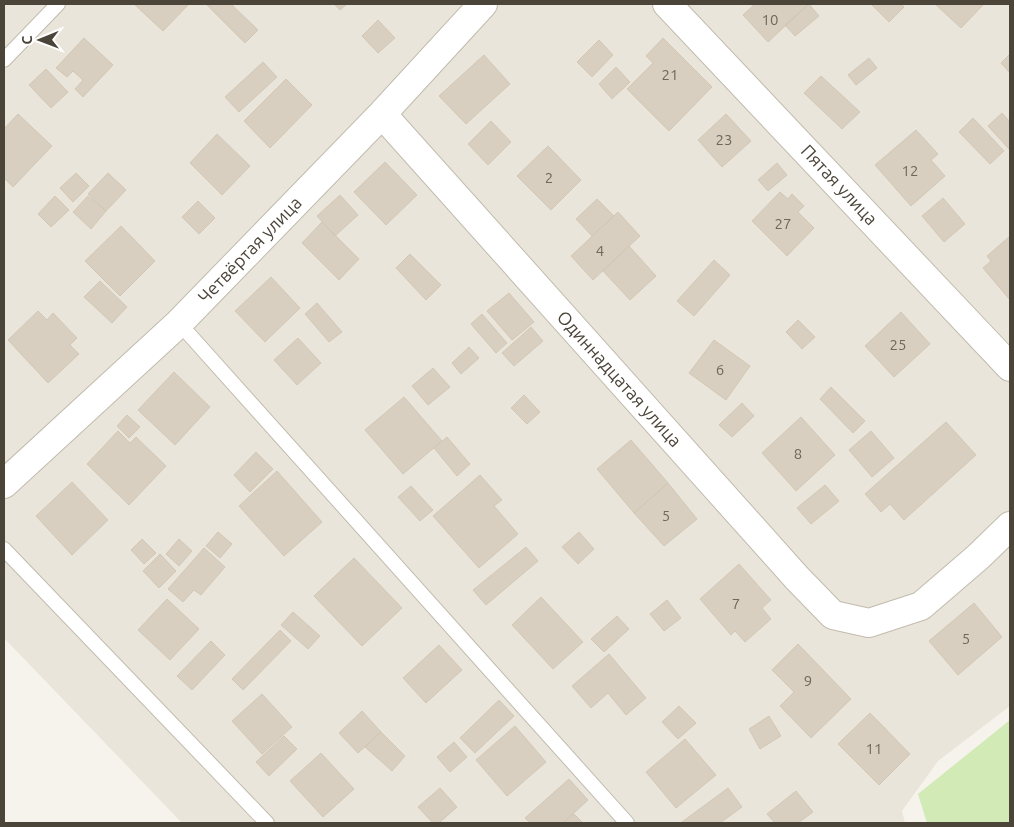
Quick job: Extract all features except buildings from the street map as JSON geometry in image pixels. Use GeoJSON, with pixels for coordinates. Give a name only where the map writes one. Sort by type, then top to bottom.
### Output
{"type":"FeatureCollection","features":[{"type":"Feature","properties":{"kind":"street","name":"Четвёртая улица"},"geometry":{"type":"LineString","coordinates":[[4,484],[179,323],[382,114],[483,4]]}},
{"type":"Feature","properties":{"kind":"street","name":"Пятая улица"},"geometry":{"type":"LineString","coordinates":[[667,4],[1010,367]]}},
{"type":"Feature","properties":{"kind":"street","name":"Одиннадцатая улица"},"geometry":{"type":"LineString","coordinates":[[382,114],[797,578],[833,615],[869,623],[921,606],[978,557],[1010,526]]}},
{"type":"Feature","properties":{"kind":"lane"},"geometry":{"type":"LineString","coordinates":[[4,60],[58,4]]}},
{"type":"Feature","properties":{"kind":"lane"},"geometry":{"type":"LineString","coordinates":[[179,323],[627,823]]}},
{"type":"Feature","properties":{"kind":"lane"},"geometry":{"type":"LineString","coordinates":[[4,549],[267,823]]}},
{"type":"Feature","properties":{"kind":"shaded area"},"geometry":{"type":"Polygon","coordinates":[[[4,4],[1010,4],[1010,706],[938,761],[902,811],[905,823],[182,823],[4,638],[4,4]]]}},
{"type":"Feature","properties":{"kind":"green space"},"geometry":{"type":"Polygon","coordinates":[[[1010,720],[1010,823],[927,823],[918,794],[1010,720]]]}}]}
